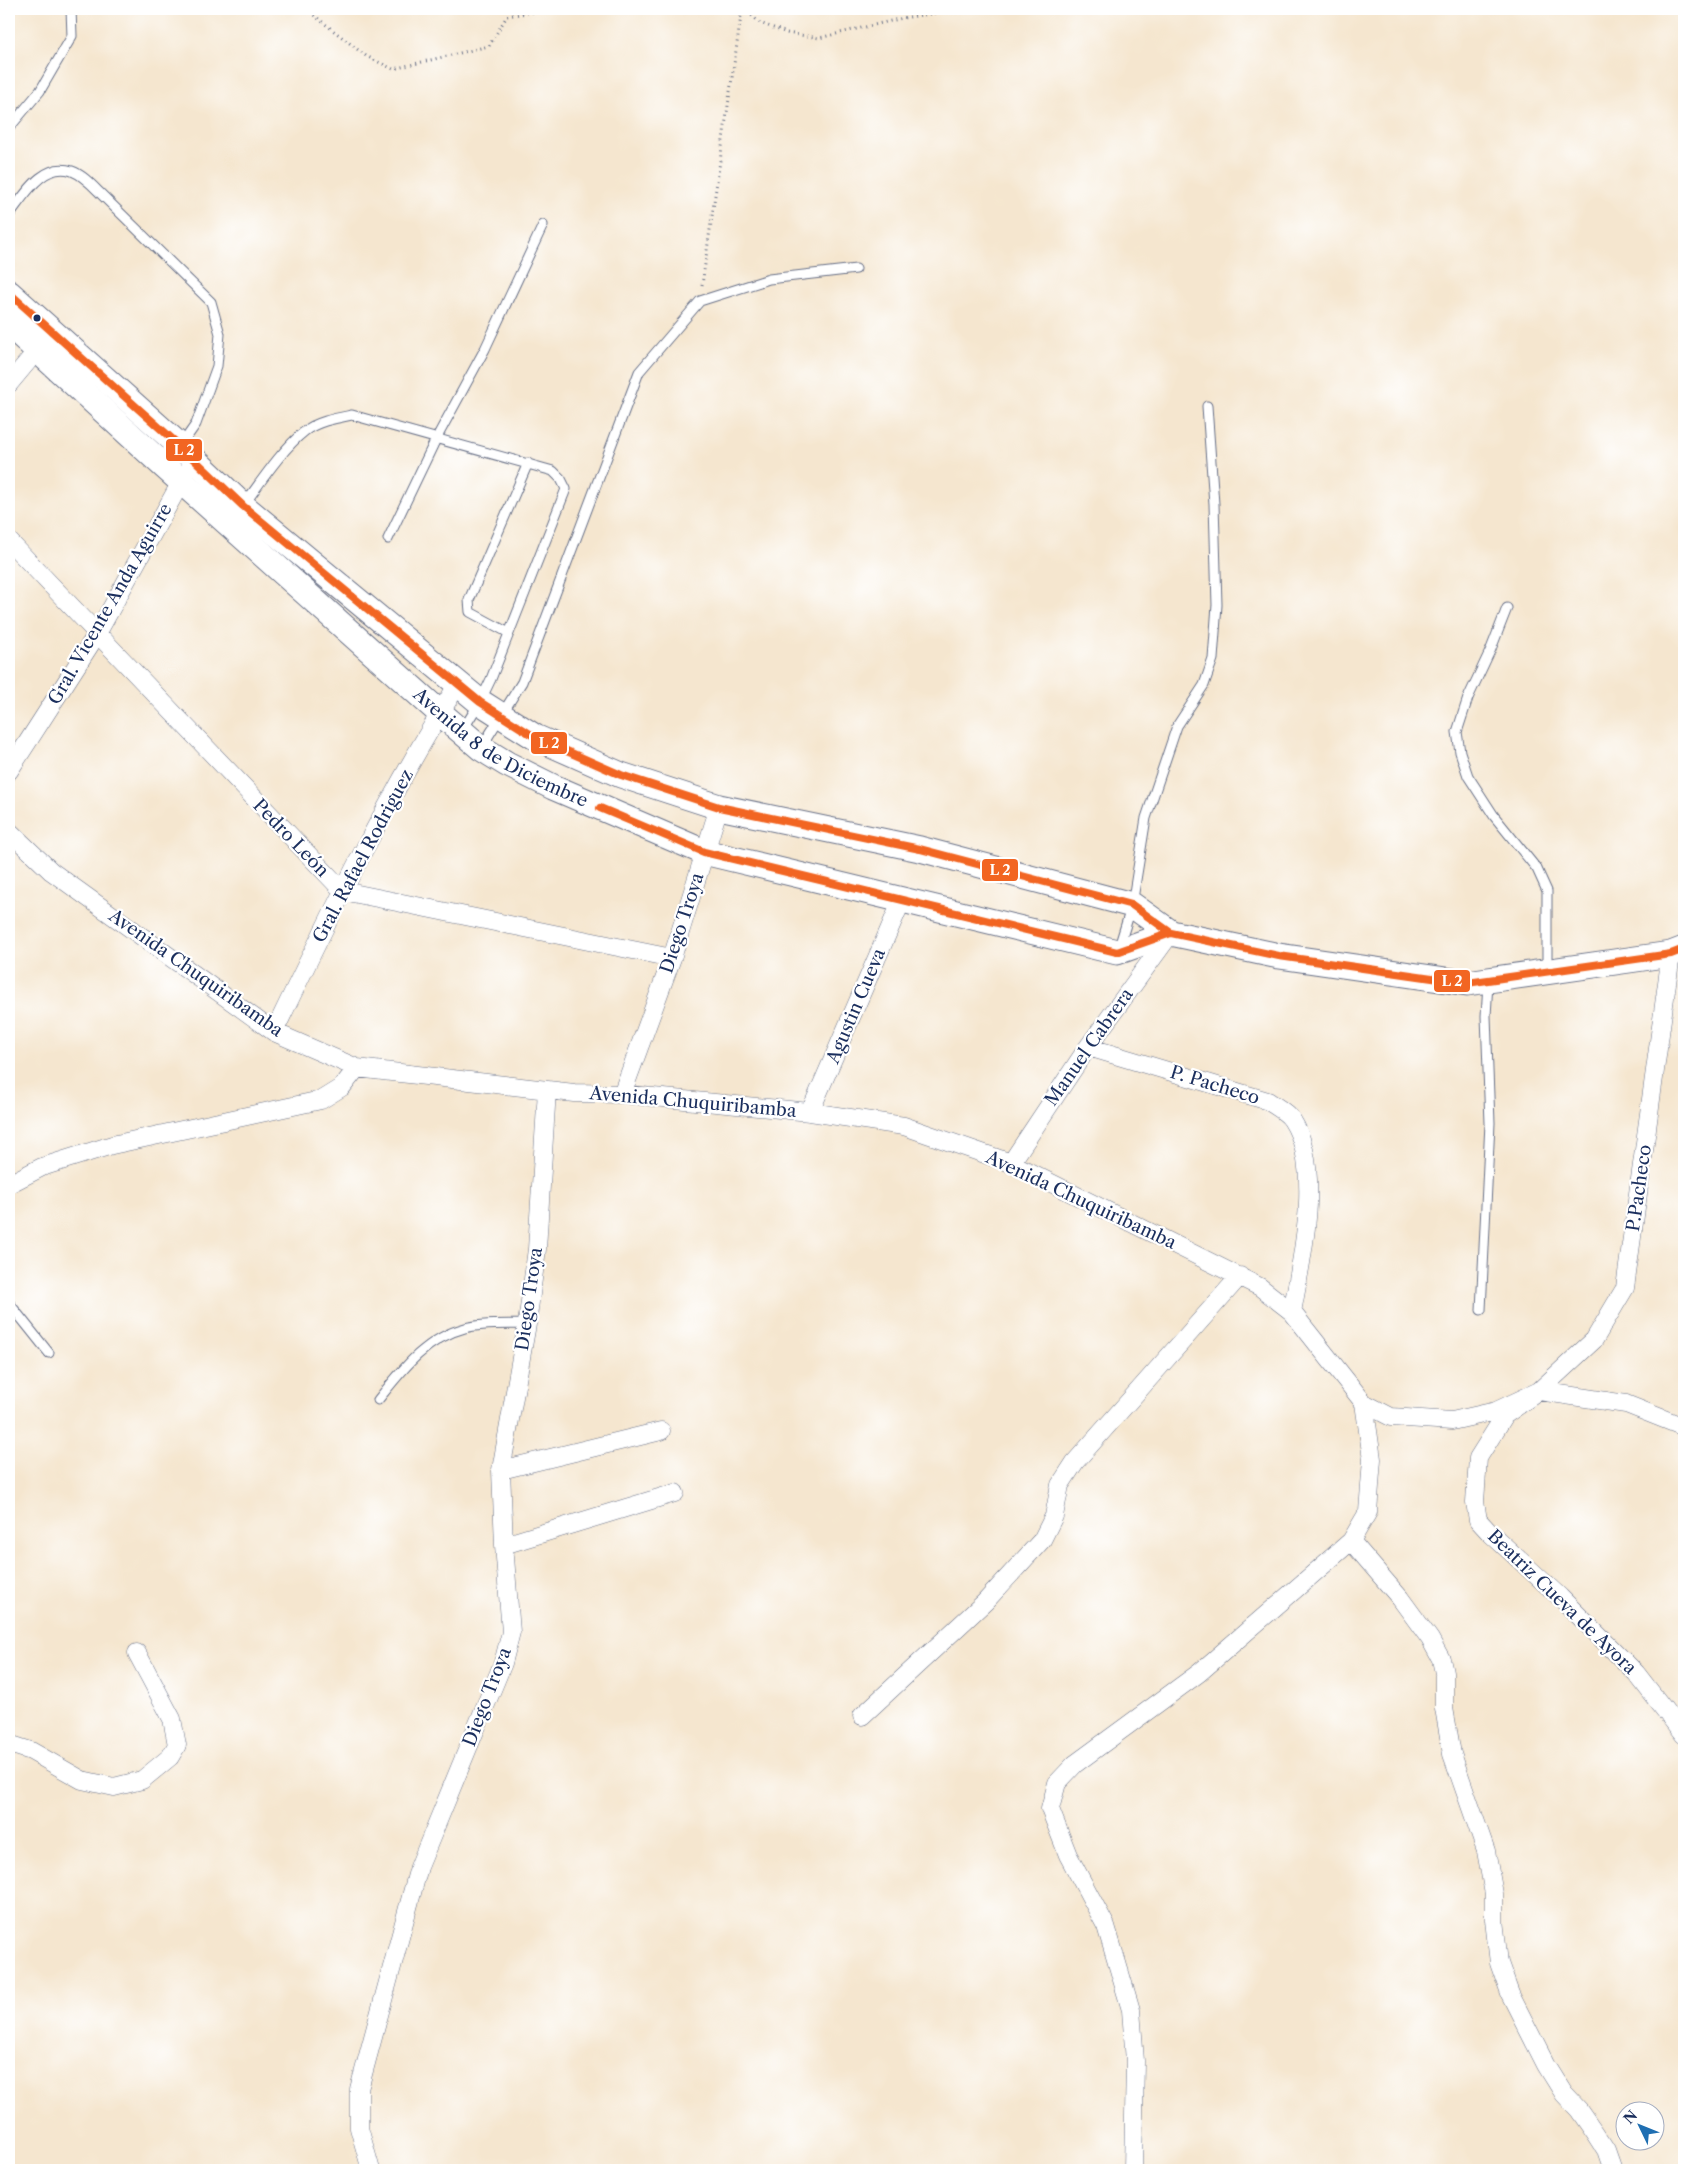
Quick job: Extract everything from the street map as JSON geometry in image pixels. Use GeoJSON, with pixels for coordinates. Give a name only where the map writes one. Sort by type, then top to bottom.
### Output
{"type":"FeatureCollection","features":[{"type":"Feature","properties":{"kind":"main road","name":"Avenida 8 de Diciembre"},"geometry":{"type":"LineString","coordinates":[[9,294],[45,341],[181,482],[236,514],[480,702],[535,737],[621,775],[719,807],[920,849],[1132,906],[1171,933],[1279,956],[1467,983],[1678,951]]}},
{"type":"Feature","properties":{"kind":"main road","name":"Avenida 8 de Diciembre"},"geometry":{"type":"LineString","coordinates":[[9,324],[45,341],[187,453],[236,514],[440,713],[481,748],[507,764],[553,787],[704,852],[1117,952]]}},
{"type":"Feature","properties":{"kind":"main road"},"geometry":{"type":"LineString","coordinates":[[1117,952],[1171,933]]}},
{"type":"Feature","properties":{"kind":"street"},"geometry":{"type":"LineString","coordinates":[[9,384],[45,341]]}},
{"type":"Feature","properties":{"kind":"street","name":"Gral. Vicente Anda Aguirre"},"geometry":{"type":"LineString","coordinates":[[9,771],[97,634],[181,482],[187,453]]}},
{"type":"Feature","properties":{"kind":"street","name":"Pedro León"},"geometry":{"type":"LineString","coordinates":[[9,541],[343,891],[672,958]]}},
{"type":"Feature","properties":{"kind":"street","name":"Gral. Rafael Rodriguez"},"geometry":{"type":"LineString","coordinates":[[274,1032],[343,891],[440,713],[458,684]]}},
{"type":"Feature","properties":{"kind":"street","name":"Diego Troya"},"geometry":{"type":"LineString","coordinates":[[622,1094],[672,958],[719,807]]}},
{"type":"Feature","properties":{"kind":"street","name":"Avenida Chuquiribamba"},"geometry":{"type":"LineString","coordinates":[[9,831],[52,871],[274,1032],[357,1068],[547,1090],[622,1094],[810,1112],[904,1126],[1011,1163],[1260,1287],[1292,1312],[1364,1404]]}},
{"type":"Feature","properties":{"kind":"street","name":"Agustin Cueva"},"geometry":{"type":"LineString","coordinates":[[810,1112],[902,900]]}},
{"type":"Feature","properties":{"kind":"street","name":"Manuel Cabrera"},"geometry":{"type":"LineString","coordinates":[[1011,1163],[1088,1047],[1171,933]]}},
{"type":"Feature","properties":{"kind":"street","name":"P.Pacheco"},"geometry":{"type":"LineString","coordinates":[[1539,1391],[1594,1340],[1625,1288],[1678,951]]}},
{"type":"Feature","properties":{"kind":"street","name":"P. Pacheco"},"geometry":{"type":"LineString","coordinates":[[1088,1047],[1268,1101],[1291,1118],[1302,1142],[1308,1167],[1308,1202],[1302,1256],[1292,1312]]}},
{"type":"Feature","properties":{"kind":"street"},"geometry":{"type":"LineString","coordinates":[[9,1184],[42,1167],[112,1145],[321,1100],[342,1087],[357,1068]]}},
{"type":"Feature","properties":{"kind":"street","name":"Diego Troya"},"geometry":{"type":"LineString","coordinates":[[371,2170],[359,2128],[359,2089],[419,1867],[503,1663],[511,1632],[504,1545],[501,1470],[527,1324],[537,1249],[547,1090]]}},
{"type":"Feature","properties":{"kind":"street"},"geometry":{"type":"LineString","coordinates":[[862,1716],[985,1602],[1042,1540],[1054,1516],[1060,1485],[1075,1462],[1240,1276]]}},
{"type":"Feature","properties":{"kind":"street"},"geometry":{"type":"LineString","coordinates":[[1364,1404],[1391,1417],[1452,1421],[1496,1411],[1539,1391],[1626,1404],[1684,1427]]}},
{"type":"Feature","properties":{"kind":"street","name":"Beatriz Cueva de Ayora"},"geometry":{"type":"LineString","coordinates":[[1539,1391],[1505,1416],[1478,1458],[1475,1502],[1478,1520],[1560,1597],[1636,1673],[1684,1735]]}},
{"type":"Feature","properties":{"kind":"street"},"geometry":{"type":"LineString","coordinates":[[1132,2170],[1135,2061],[1131,2010],[1106,1926],[1068,1855],[1050,1809],[1057,1783],[1075,1764],[1199,1673],[1351,1541],[1368,1512],[1372,1459],[1364,1404]]}},
{"type":"Feature","properties":{"kind":"street"},"geometry":{"type":"LineString","coordinates":[[501,1470],[661,1431]]}},
{"type":"Feature","properties":{"kind":"street"},"geometry":{"type":"LineString","coordinates":[[504,1545],[675,1492]]}},
{"type":"Feature","properties":{"kind":"street"},"geometry":{"type":"LineString","coordinates":[[1351,1541],[1400,1598],[1442,1659],[1444,1708],[1452,1754],[1486,1851],[1494,1894],[1494,1920],[1500,1963],[1510,1994],[1546,2065],[1564,2094],[1579,2110],[1606,2150],[1613,2170]]}},
{"type":"Feature","properties":{"kind":"street"},"geometry":{"type":"LineString","coordinates":[[9,1744],[31,1751],[82,1780],[114,1787],[142,1780],[170,1756],[177,1745],[172,1719],[137,1653]]}},
{"type":"Feature","properties":{"kind":"lane"},"geometry":{"type":"LineString","coordinates":[[9,128],[40,91],[72,36],[71,9]]}},
{"type":"Feature","properties":{"kind":"lane"},"geometry":{"type":"LineString","coordinates":[[9,215],[39,178],[55,169],[72,171],[86,180],[100,193],[211,302],[220,334],[218,366],[187,453]]}},
{"type":"Feature","properties":{"kind":"lane"},"geometry":{"type":"LineString","coordinates":[[388,539],[436,439],[485,349],[543,225]]}},
{"type":"Feature","properties":{"kind":"lane"},"geometry":{"type":"LineString","coordinates":[[481,748],[522,682],[639,372],[700,301],[769,279],[856,269]]}},
{"type":"Feature","properties":{"kind":"lane"},"geometry":{"type":"LineString","coordinates":[[1117,952],[1132,906],[1146,818],[1177,726],[1204,685],[1213,659],[1218,605],[1214,504],[1207,406]]}},
{"type":"Feature","properties":{"kind":"lane"},"geometry":{"type":"LineString","coordinates":[[236,514],[283,455],[305,431],[327,420],[352,415],[384,422],[436,439],[553,470],[566,489],[480,702],[462,731]]}},
{"type":"Feature","properties":{"kind":"lane"},"geometry":{"type":"LineString","coordinates":[[509,633],[470,612],[469,600],[528,464]]}},
{"type":"Feature","properties":{"kind":"lane"},"geometry":{"type":"LineString","coordinates":[[1507,608],[1491,649],[1468,698],[1457,732],[1460,752],[1468,776],[1494,816],[1537,869],[1547,891],[1547,972]]}},
{"type":"Feature","properties":{"kind":"lane"},"geometry":{"type":"LineString","coordinates":[[1481,1310],[1490,1123],[1486,1016],[1488,980]]}},
{"type":"Feature","properties":{"kind":"lane"},"geometry":{"type":"LineString","coordinates":[[9,1303],[49,1353]]}},
{"type":"Feature","properties":{"kind":"lane"},"geometry":{"type":"LineString","coordinates":[[378,1400],[414,1356],[438,1340],[466,1328],[527,1324]]}},
{"type":"Feature","properties":{"kind":"path"},"geometry":{"type":"LineString","coordinates":[[306,9],[366,56],[392,69],[489,46],[507,16],[552,9]]}},
{"type":"Feature","properties":{"kind":"path"},"geometry":{"type":"LineString","coordinates":[[743,9],[760,23],[787,33],[819,38],[902,18],[962,9]]}},
{"type":"Feature","properties":{"kind":"path"},"geometry":{"type":"LineString","coordinates":[[700,301],[743,9]]}},
{"type":"Feature","properties":{"kind":"transit line"},"geometry":{"type":"LineString","coordinates":[[9,293],[180,446],[243,506],[480,702],[535,737],[621,775],[719,807],[920,849],[1132,905],[1171,933],[1279,956],[1467,983],[1671,954],[1684,949]]}},
{"type":"Feature","properties":{"kind":"transit line"},"geometry":{"type":"LineString","coordinates":[[600,808],[704,852],[1117,952],[1171,933]]}}]}
